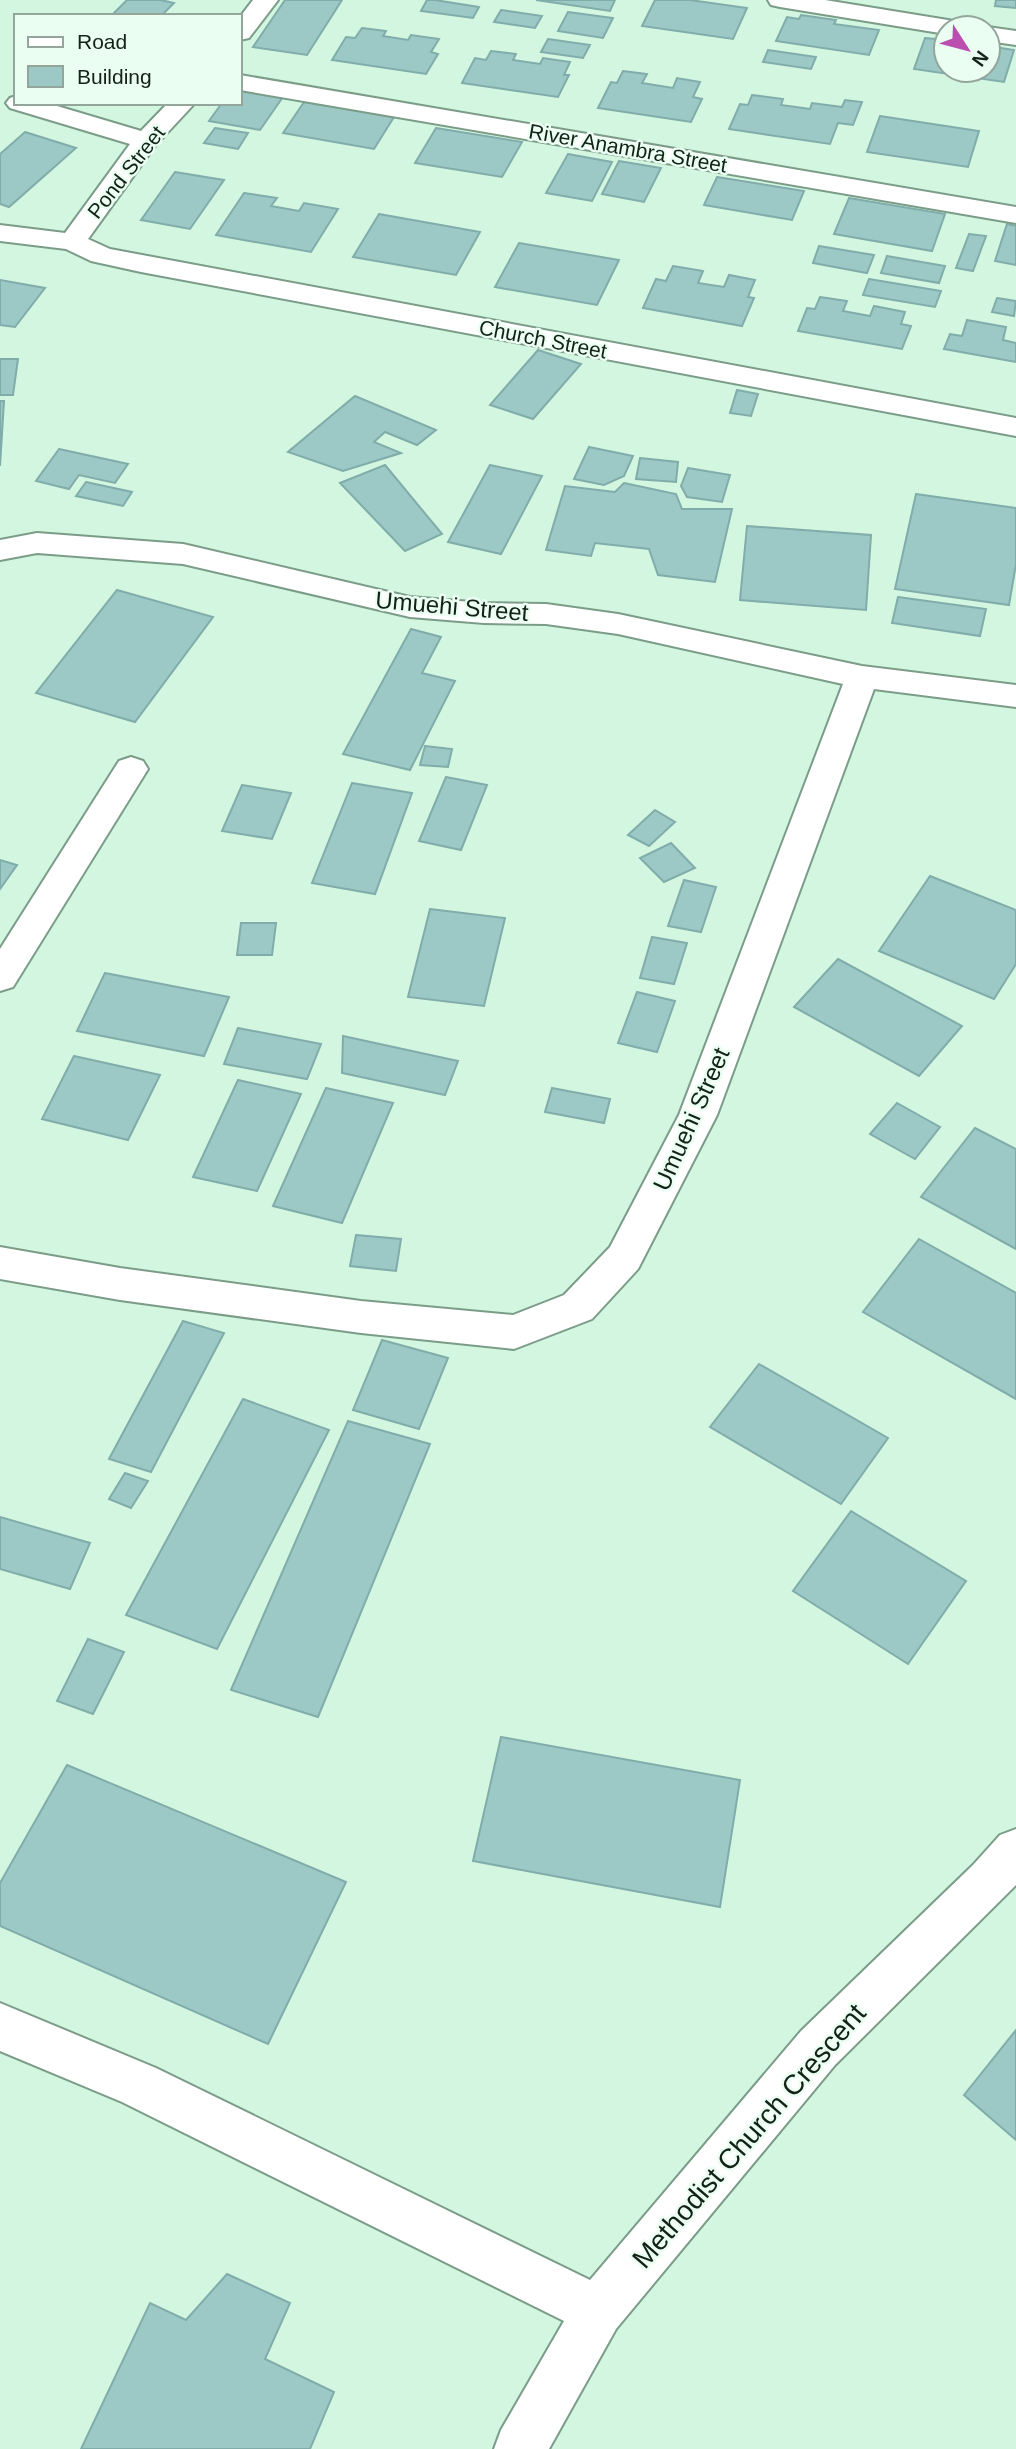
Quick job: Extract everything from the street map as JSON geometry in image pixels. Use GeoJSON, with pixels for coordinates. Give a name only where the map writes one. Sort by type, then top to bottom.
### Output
{"type":"FeatureCollection","features":[{"type":"Feature","properties":{"kind":"street"},"geometry":{"type":"LineString","coordinates":[[242,30],[266,0]]}},
{"type":"Feature","properties":{"kind":"street"},"geometry":{"type":"LineString","coordinates":[[780,0],[932,24]]}},
{"type":"Feature","properties":{"kind":"street","name":"River Anambra Street"},"geometry":{"type":"LineString","coordinates":[[242,82],[1016,215]]}},
{"type":"Feature","properties":{"kind":"street"},"geometry":{"type":"LineString","coordinates":[[24,105],[146,141]]}},
{"type":"Feature","properties":{"kind":"street","name":"Pond Street"},"geometry":{"type":"LineString","coordinates":[[72,242],[146,141],[180,105]]}},
{"type":"Feature","properties":{"kind":"street","name":"Church Street"},"geometry":{"type":"LineString","coordinates":[[0,233],[72,242],[101,255],[141,264],[1016,427]]}},
{"type":"Feature","properties":{"kind":"street","name":"Umuehi Street"},"geometry":{"type":"LineString","coordinates":[[0,550],[37,543],[183,554],[410,607],[484,613],[546,614],[618,624],[862,677],[1016,696]]}},
{"type":"Feature","properties":{"kind":"street","name":"Umuehi Street"},"geometry":{"type":"LineString","coordinates":[[0,1263],[120,1284],[361,1317],[514,1332],[578,1307],[624,1258],[698,1115],[862,677]]}},
{"type":"Feature","properties":{"kind":"street"},"geometry":{"type":"LineString","coordinates":[[0,978],[131,769]]}},
{"type":"Feature","properties":{"kind":"street","name":"Methodist Church Crescent"},"geometry":{"type":"LineString","coordinates":[[520,2449],[598,2311],[818,2048],[989,1881],[1016,1851]]}},
{"type":"Feature","properties":{"kind":"street"},"geometry":{"type":"LineString","coordinates":[[0,2027],[139,2085],[598,2311]]}},
{"type":"Feature","properties":{"kind":"building"},"geometry":{"type":"Polygon","coordinates":[[[127,0],[161,0],[174,3],[163,14],[113,14],[127,0]]]}},
{"type":"Feature","properties":{"kind":"building"},"geometry":{"type":"Polygon","coordinates":[[[285,0],[342,0],[307,55],[253,47],[285,0]]]}},
{"type":"Feature","properties":{"kind":"building"},"geometry":{"type":"Polygon","coordinates":[[[427,0],[479,7],[473,18],[421,11],[427,0]]]}},
{"type":"Feature","properties":{"kind":"building"},"geometry":{"type":"Polygon","coordinates":[[[536,0],[615,0],[610,11],[536,0]]]}},
{"type":"Feature","properties":{"kind":"building"},"geometry":{"type":"Polygon","coordinates":[[[655,0],[690,0],[747,8],[733,39],[642,26],[655,0]]]}},
{"type":"Feature","properties":{"kind":"building"},"geometry":{"type":"Polygon","coordinates":[[[996,0],[1016,0],[1016,8],[995,6],[996,0]]]}},
{"type":"Feature","properties":{"kind":"building"},"geometry":{"type":"Polygon","coordinates":[[[501,10],[542,16],[535,28],[494,22],[501,10]]]}},
{"type":"Feature","properties":{"kind":"building"},"geometry":{"type":"Polygon","coordinates":[[[568,12],[613,18],[603,38],[558,31],[568,12]]]}},
{"type":"Feature","properties":{"kind":"building"},"geometry":{"type":"Polygon","coordinates":[[[801,15],[836,20],[834,24],[879,30],[869,55],[776,41],[787,17],[799,19],[801,15]]]}},
{"type":"Feature","properties":{"kind":"building"},"geometry":{"type":"Polygon","coordinates":[[[362,28],[386,31],[383,36],[408,40],[411,35],[439,39],[431,52],[438,54],[426,74],[332,60],[346,37],[355,38],[362,28]]]}},
{"type":"Feature","properties":{"kind":"building"},"geometry":{"type":"Polygon","coordinates":[[[925,38],[932,39],[932,72],[914,69],[925,38]]]}},
{"type":"Feature","properties":{"kind":"building"},"geometry":{"type":"Polygon","coordinates":[[[548,39],[590,45],[583,58],[541,52],[548,39]]]}},
{"type":"Feature","properties":{"kind":"building"},"geometry":{"type":"Polygon","coordinates":[[[1002,48],[1014,50],[1002,82],[1002,48]]]}},
{"type":"Feature","properties":{"kind":"building"},"geometry":{"type":"Polygon","coordinates":[[[768,50],[816,57],[811,69],[763,62],[768,50]]]}},
{"type":"Feature","properties":{"kind":"building"},"geometry":{"type":"Polygon","coordinates":[[[491,51],[516,54],[513,60],[540,64],[543,58],[570,62],[564,75],[569,75],[558,97],[462,83],[475,58],[486,60],[491,51]]]}},
{"type":"Feature","properties":{"kind":"building"},"geometry":{"type":"Polygon","coordinates":[[[623,71],[647,74],[642,83],[673,88],[677,78],[700,82],[693,97],[702,99],[691,122],[598,108],[611,82],[617,83],[623,71]]]}},
{"type":"Feature","properties":{"kind":"building"},"geometry":{"type":"Polygon","coordinates":[[[242,87],[285,94],[260,130],[209,121],[221,105],[242,105],[242,87]]]}},
{"type":"Feature","properties":{"kind":"building"},"geometry":{"type":"Polygon","coordinates":[[[752,95],[783,99],[781,105],[810,109],[812,103],[842,107],[845,100],[862,102],[853,125],[838,123],[830,144],[729,129],[740,104],[748,105],[752,95]]]}},
{"type":"Feature","properties":{"kind":"building"},"geometry":{"type":"Polygon","coordinates":[[[304,102],[394,117],[374,149],[283,133],[304,102]]]}},
{"type":"Feature","properties":{"kind":"building"},"geometry":{"type":"Polygon","coordinates":[[[880,116],[979,131],[968,167],[867,152],[880,116]]]}},
{"type":"Feature","properties":{"kind":"building"},"geometry":{"type":"Polygon","coordinates":[[[215,128],[248,133],[238,149],[204,143],[215,128]]]}},
{"type":"Feature","properties":{"kind":"building"},"geometry":{"type":"Polygon","coordinates":[[[436,128],[522,142],[502,177],[415,163],[436,128]]]}},
{"type":"Feature","properties":{"kind":"building"},"geometry":{"type":"Polygon","coordinates":[[[25,132],[76,148],[9,207],[0,204],[0,154],[25,132]]]}},
{"type":"Feature","properties":{"kind":"building"},"geometry":{"type":"Polygon","coordinates":[[[568,154],[612,162],[592,201],[546,193],[568,154]]]}},
{"type":"Feature","properties":{"kind":"building"},"geometry":{"type":"Polygon","coordinates":[[[619,161],[661,168],[644,202],[602,194],[619,161]]]}},
{"type":"Feature","properties":{"kind":"building"},"geometry":{"type":"Polygon","coordinates":[[[175,172],[224,180],[190,229],[141,220],[175,172]]]}},
{"type":"Feature","properties":{"kind":"building"},"geometry":{"type":"Polygon","coordinates":[[[717,177],[804,191],[792,220],[704,205],[717,177]]]}},
{"type":"Feature","properties":{"kind":"building"},"geometry":{"type":"Polygon","coordinates":[[[244,193],[277,198],[271,206],[299,211],[304,203],[338,209],[311,252],[216,235],[244,193]]]}},
{"type":"Feature","properties":{"kind":"building"},"geometry":{"type":"Polygon","coordinates":[[[849,198],[945,214],[932,251],[834,234],[849,198]]]}},
{"type":"Feature","properties":{"kind":"building"},"geometry":{"type":"Polygon","coordinates":[[[379,214],[480,232],[456,275],[353,257],[379,214]]]}},
{"type":"Feature","properties":{"kind":"building"},"geometry":{"type":"Polygon","coordinates":[[[1007,224],[1016,226],[1016,265],[995,261],[1007,224]]]}},
{"type":"Feature","properties":{"kind":"building"},"geometry":{"type":"Polygon","coordinates":[[[969,234],[986,236],[973,271],[956,268],[969,234]]]}},
{"type":"Feature","properties":{"kind":"building"},"geometry":{"type":"Polygon","coordinates":[[[519,243],[619,260],[597,305],[495,287],[519,243]]]}},
{"type":"Feature","properties":{"kind":"building"},"geometry":{"type":"Polygon","coordinates":[[[819,246],[874,255],[867,273],[813,263],[819,246]]]}},
{"type":"Feature","properties":{"kind":"building"},"geometry":{"type":"Polygon","coordinates":[[[887,256],[945,266],[939,283],[881,273],[887,256]]]}},
{"type":"Feature","properties":{"kind":"building"},"geometry":{"type":"Polygon","coordinates":[[[673,266],[703,271],[698,283],[724,287],[729,275],[755,280],[748,297],[754,298],[742,326],[643,308],[656,279],[666,281],[673,266]]]}},
{"type":"Feature","properties":{"kind":"building"},"geometry":{"type":"Polygon","coordinates":[[[869,279],[941,291],[935,307],[863,295],[869,279]]]}},
{"type":"Feature","properties":{"kind":"building"},"geometry":{"type":"Polygon","coordinates":[[[0,280],[45,288],[15,327],[0,325],[0,280]]]}},
{"type":"Feature","properties":{"kind":"building"},"geometry":{"type":"Polygon","coordinates":[[[820,297],[847,301],[843,311],[870,316],[874,306],[905,312],[901,324],[911,326],[902,349],[798,331],[807,308],[815,309],[820,297]]]}},
{"type":"Feature","properties":{"kind":"building"},"geometry":{"type":"Polygon","coordinates":[[[997,298],[1016,301],[1014,316],[992,312],[997,298]]]}},
{"type":"Feature","properties":{"kind":"building"},"geometry":{"type":"Polygon","coordinates":[[[967,320],[1006,327],[1003,340],[1016,343],[1016,362],[944,349],[950,334],[962,336],[967,320]]]}},
{"type":"Feature","properties":{"kind":"building"},"geometry":{"type":"Polygon","coordinates":[[[538,350],[581,364],[533,419],[490,405],[538,350]]]}},
{"type":"Feature","properties":{"kind":"building"},"geometry":{"type":"Polygon","coordinates":[[[0,359],[18,359],[13,395],[0,395],[0,359]]]}},
{"type":"Feature","properties":{"kind":"building"},"geometry":{"type":"Polygon","coordinates":[[[737,390],[758,394],[751,416],[730,413],[737,390]]]}},
{"type":"Feature","properties":{"kind":"building"},"geometry":{"type":"Polygon","coordinates":[[[355,396],[436,430],[417,445],[385,432],[374,442],[401,453],[343,471],[288,452],[355,396]]]}},
{"type":"Feature","properties":{"kind":"building"},"geometry":{"type":"Polygon","coordinates":[[[0,401],[4,401],[0,466],[0,401]]]}},
{"type":"Feature","properties":{"kind":"building"},"geometry":{"type":"Polygon","coordinates":[[[589,447],[633,456],[624,476],[604,485],[574,479],[589,447]]]}},
{"type":"Feature","properties":{"kind":"building"},"geometry":{"type":"Polygon","coordinates":[[[59,449],[128,464],[115,483],[79,475],[69,489],[36,481],[59,449]]]}},
{"type":"Feature","properties":{"kind":"building"},"geometry":{"type":"Polygon","coordinates":[[[640,458],[678,462],[676,482],[636,479],[640,458]]]}},
{"type":"Feature","properties":{"kind":"building"},"geometry":{"type":"Polygon","coordinates":[[[385,465],[442,534],[405,551],[340,483],[385,465]]]}},
{"type":"Feature","properties":{"kind":"building"},"geometry":{"type":"Polygon","coordinates":[[[490,465],[542,476],[501,554],[448,542],[490,465]]]}},
{"type":"Feature","properties":{"kind":"building"},"geometry":{"type":"Polygon","coordinates":[[[688,468],[730,475],[722,502],[687,497],[681,486],[688,468]]]}},
{"type":"Feature","properties":{"kind":"building"},"geometry":{"type":"Polygon","coordinates":[[[86,482],[132,492],[123,506],[76,496],[86,482]]]}},
{"type":"Feature","properties":{"kind":"building"},"geometry":{"type":"Polygon","coordinates":[[[624,483],[676,494],[682,509],[732,509],[715,582],[658,575],[649,549],[595,543],[591,556],[546,550],[565,486],[615,492],[624,483]]]}},
{"type":"Feature","properties":{"kind":"building"},"geometry":{"type":"Polygon","coordinates":[[[916,494],[1016,508],[1016,564],[1009,605],[895,589],[916,494]]]}},
{"type":"Feature","properties":{"kind":"building"},"geometry":{"type":"Polygon","coordinates":[[[747,526],[871,535],[866,610],[740,600],[747,526]]]}},
{"type":"Feature","properties":{"kind":"building"},"geometry":{"type":"Polygon","coordinates":[[[117,590],[213,617],[135,722],[36,693],[117,590]]]}},
{"type":"Feature","properties":{"kind":"building"},"geometry":{"type":"Polygon","coordinates":[[[898,597],[986,609],[980,636],[892,623],[898,597]]]}},
{"type":"Feature","properties":{"kind":"building"},"geometry":{"type":"Polygon","coordinates":[[[411,629],[441,637],[422,673],[455,681],[410,770],[343,754],[411,629]]]}},
{"type":"Feature","properties":{"kind":"building"},"geometry":{"type":"Polygon","coordinates":[[[425,746],[452,749],[448,767],[420,765],[425,746]]]}},
{"type":"Feature","properties":{"kind":"building"},"geometry":{"type":"Polygon","coordinates":[[[446,777],[487,785],[461,850],[419,841],[446,777]]]}},
{"type":"Feature","properties":{"kind":"building"},"geometry":{"type":"Polygon","coordinates":[[[352,783],[412,793],[375,894],[312,883],[352,783]]]}},
{"type":"Feature","properties":{"kind":"building"},"geometry":{"type":"Polygon","coordinates":[[[242,785],[291,793],[272,839],[222,831],[242,785]]]}},
{"type":"Feature","properties":{"kind":"building"},"geometry":{"type":"Polygon","coordinates":[[[655,810],[675,822],[649,846],[628,835],[655,810]]]}},
{"type":"Feature","properties":{"kind":"building"},"geometry":{"type":"Polygon","coordinates":[[[671,843],[695,868],[664,882],[640,858],[671,843]]]}},
{"type":"Feature","properties":{"kind":"building"},"geometry":{"type":"Polygon","coordinates":[[[0,860],[17,865],[0,889],[0,860]]]}},
{"type":"Feature","properties":{"kind":"building"},"geometry":{"type":"Polygon","coordinates":[[[930,876],[1016,910],[1016,964],[994,999],[879,951],[930,876]]]}},
{"type":"Feature","properties":{"kind":"building"},"geometry":{"type":"Polygon","coordinates":[[[684,880],[716,887],[701,932],[668,926],[684,880]]]}},
{"type":"Feature","properties":{"kind":"building"},"geometry":{"type":"Polygon","coordinates":[[[430,909],[505,918],[484,1006],[408,997],[430,909]]]}},
{"type":"Feature","properties":{"kind":"building"},"geometry":{"type":"Polygon","coordinates":[[[241,923],[276,923],[272,955],[237,955],[241,923]]]}},
{"type":"Feature","properties":{"kind":"building"},"geometry":{"type":"Polygon","coordinates":[[[652,937],[687,943],[674,984],[640,978],[652,937]]]}},
{"type":"Feature","properties":{"kind":"building"},"geometry":{"type":"Polygon","coordinates":[[[838,959],[962,1026],[919,1076],[794,1007],[838,959]]]}},
{"type":"Feature","properties":{"kind":"building"},"geometry":{"type":"Polygon","coordinates":[[[105,973],[229,997],[204,1056],[77,1031],[105,973]]]}},
{"type":"Feature","properties":{"kind":"building"},"geometry":{"type":"Polygon","coordinates":[[[637,992],[675,1001],[657,1052],[618,1043],[637,992]]]}},
{"type":"Feature","properties":{"kind":"building"},"geometry":{"type":"Polygon","coordinates":[[[238,1028],[321,1044],[307,1079],[224,1064],[238,1028]]]}},
{"type":"Feature","properties":{"kind":"building"},"geometry":{"type":"Polygon","coordinates":[[[343,1036],[458,1061],[445,1095],[342,1073],[343,1036]]]}},
{"type":"Feature","properties":{"kind":"building"},"geometry":{"type":"Polygon","coordinates":[[[74,1056],[160,1075],[128,1140],[42,1119],[74,1056]]]}},
{"type":"Feature","properties":{"kind":"building"},"geometry":{"type":"Polygon","coordinates":[[[238,1080],[301,1094],[257,1191],[193,1177],[238,1080]]]}},
{"type":"Feature","properties":{"kind":"building"},"geometry":{"type":"Polygon","coordinates":[[[326,1088],[393,1103],[342,1223],[273,1206],[326,1088]]]}},
{"type":"Feature","properties":{"kind":"building"},"geometry":{"type":"Polygon","coordinates":[[[552,1088],[610,1099],[604,1123],[545,1112],[552,1088]]]}},
{"type":"Feature","properties":{"kind":"building"},"geometry":{"type":"Polygon","coordinates":[[[897,1103],[940,1127],[915,1159],[870,1134],[897,1103]]]}},
{"type":"Feature","properties":{"kind":"building"},"geometry":{"type":"Polygon","coordinates":[[[975,1128],[1016,1149],[1016,1249],[921,1197],[975,1128]]]}},
{"type":"Feature","properties":{"kind":"building"},"geometry":{"type":"Polygon","coordinates":[[[356,1235],[401,1239],[396,1271],[350,1266],[356,1235]]]}},
{"type":"Feature","properties":{"kind":"building"},"geometry":{"type":"Polygon","coordinates":[[[919,1239],[1016,1293],[1016,1399],[863,1312],[919,1239]]]}},
{"type":"Feature","properties":{"kind":"building"},"geometry":{"type":"Polygon","coordinates":[[[183,1321],[224,1333],[151,1472],[109,1459],[183,1321]]]}},
{"type":"Feature","properties":{"kind":"building"},"geometry":{"type":"Polygon","coordinates":[[[382,1340],[448,1358],[419,1429],[353,1410],[382,1340]]]}},
{"type":"Feature","properties":{"kind":"building"},"geometry":{"type":"Polygon","coordinates":[[[759,1364],[888,1438],[841,1504],[710,1427],[759,1364]]]}},
{"type":"Feature","properties":{"kind":"building"},"geometry":{"type":"Polygon","coordinates":[[[243,1399],[329,1430],[217,1649],[126,1615],[243,1399]]]}},
{"type":"Feature","properties":{"kind":"building"},"geometry":{"type":"Polygon","coordinates":[[[348,1421],[430,1444],[318,1717],[231,1690],[348,1421]]]}},
{"type":"Feature","properties":{"kind":"building"},"geometry":{"type":"Polygon","coordinates":[[[125,1473],[148,1481],[131,1508],[109,1499],[125,1473]]]}},
{"type":"Feature","properties":{"kind":"building"},"geometry":{"type":"Polygon","coordinates":[[[851,1511],[966,1581],[908,1664],[793,1591],[851,1511]]]}},
{"type":"Feature","properties":{"kind":"building"},"geometry":{"type":"Polygon","coordinates":[[[0,1517],[90,1543],[70,1589],[0,1569],[0,1517]]]}},
{"type":"Feature","properties":{"kind":"building"},"geometry":{"type":"Polygon","coordinates":[[[88,1639],[124,1652],[93,1714],[57,1701],[88,1639]]]}},
{"type":"Feature","properties":{"kind":"building"},"geometry":{"type":"Polygon","coordinates":[[[501,1737],[740,1780],[720,1907],[473,1861],[501,1737]]]}},
{"type":"Feature","properties":{"kind":"building"},"geometry":{"type":"Polygon","coordinates":[[[67,1765],[346,1882],[268,2044],[0,1926],[0,1883],[67,1765]]]}},
{"type":"Feature","properties":{"kind":"building"},"geometry":{"type":"Polygon","coordinates":[[[1016,2030],[1016,2140],[964,2095],[1016,2030]]]}},
{"type":"Feature","properties":{"kind":"building"},"geometry":{"type":"Polygon","coordinates":[[[227,2274],[290,2303],[265,2359],[334,2392],[310,2449],[81,2449],[150,2303],[186,2320],[227,2274]]]}}]}
